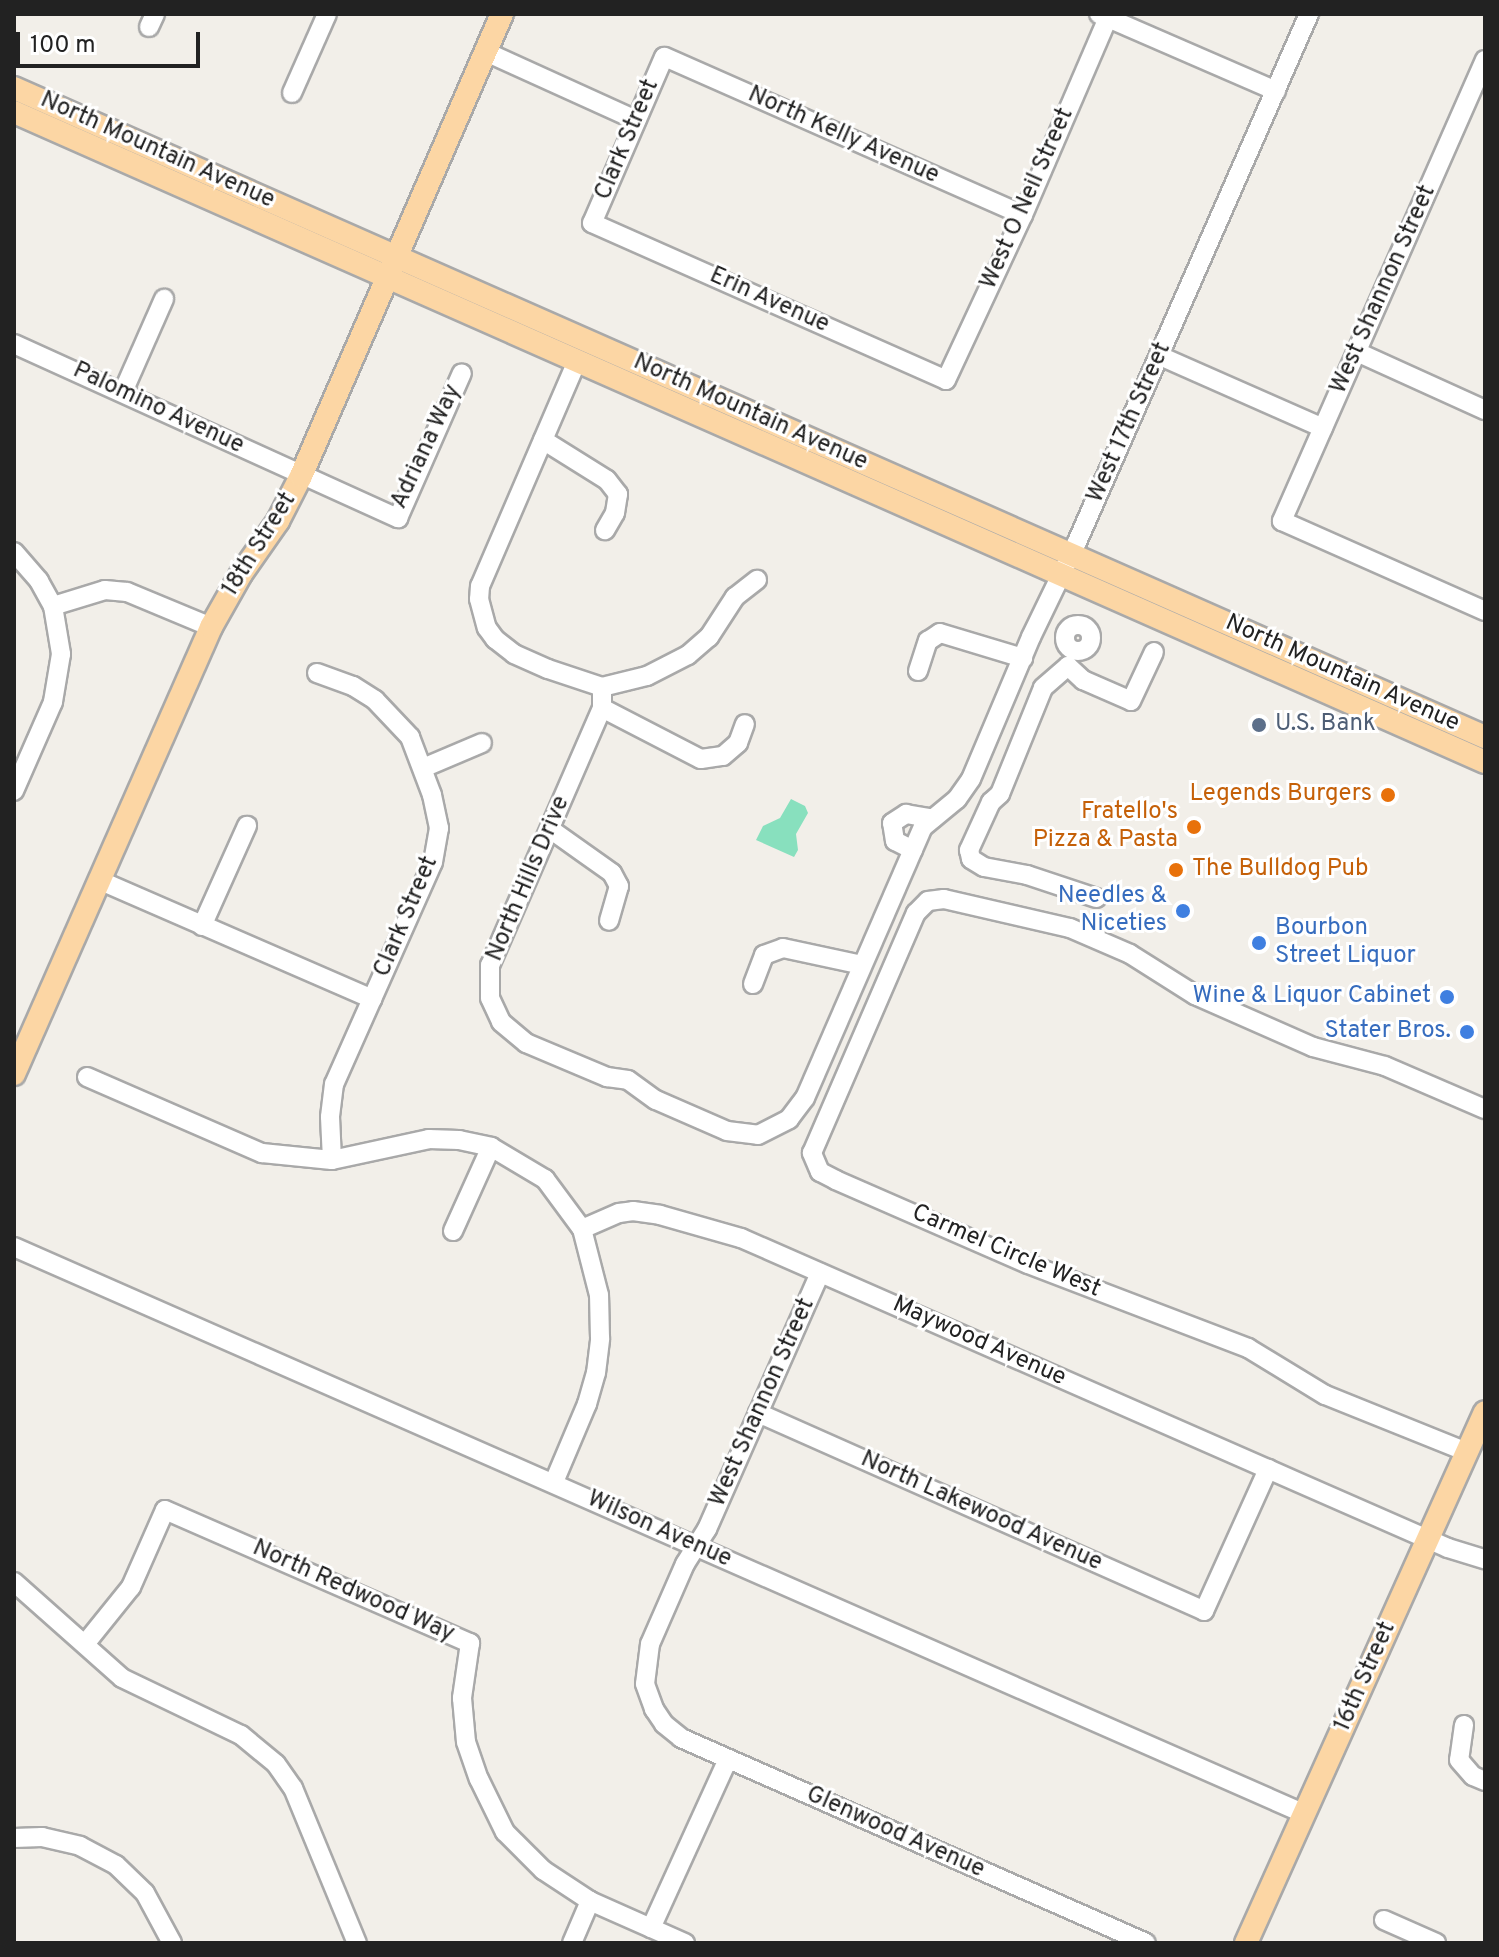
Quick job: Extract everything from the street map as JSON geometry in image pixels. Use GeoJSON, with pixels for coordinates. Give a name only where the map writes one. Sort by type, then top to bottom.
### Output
{"type":"FeatureCollection","features":[{"type":"Feature","properties":{"kind":"main road","name":"18th Street"},"geometry":{"type":"LineString","coordinates":[[15,1068],[101,881],[211,627],[241,574],[278,521],[301,476],[502,14]]}},
{"type":"Feature","properties":{"kind":"main road","name":"North Mountain Avenue"},"geometry":{"type":"LineString","coordinates":[[14,88],[394,268],[577,361],[1067,564]]}},
{"type":"Feature","properties":{"kind":"main road","name":"North Mountain Avenue"},"geometry":{"type":"LineString","coordinates":[[14,112],[394,268],[1067,564],[1381,705],[1485,762]]}},
{"type":"Feature","properties":{"kind":"main road","name":"North Mountain Avenue"},"geometry":{"type":"LineString","coordinates":[[1381,705],[1485,737]]}},
{"type":"Feature","properties":{"kind":"main road","name":"16th Street"},"geometry":{"type":"LineString","coordinates":[[1246,1943],[1485,1412]]}},
{"type":"Feature","properties":{"kind":"street"},"geometry":{"type":"LineString","coordinates":[[292,93],[327,14]]}},
{"type":"Feature","properties":{"kind":"street","name":"West 17th Street"},"geometry":{"type":"LineString","coordinates":[[892,895],[923,827],[957,799],[971,779],[1309,14]]}},
{"type":"Feature","properties":{"kind":"street"},"geometry":{"type":"LineString","coordinates":[[1104,16],[1276,91]]}},
{"type":"Feature","properties":{"kind":"street","name":"West O Neil Street"},"geometry":{"type":"LineString","coordinates":[[946,380],[1023,215],[1104,16]]}},
{"type":"Feature","properties":{"kind":"street"},"geometry":{"type":"LineString","coordinates":[[486,52],[636,120]]}},
{"type":"Feature","properties":{"kind":"street","name":"North Kelly Avenue"},"geometry":{"type":"LineString","coordinates":[[664,57],[1023,215]]}},
{"type":"Feature","properties":{"kind":"street","name":"Clark Street"},"geometry":{"type":"LineString","coordinates":[[592,223],[664,57]]}},
{"type":"Feature","properties":{"kind":"street","name":"West Shannon Street"},"geometry":{"type":"LineString","coordinates":[[1485,60],[1282,521],[1485,611]]}},
{"type":"Feature","properties":{"kind":"street","name":"Erin Avenue"},"geometry":{"type":"LineString","coordinates":[[592,223],[946,380]]}},
{"type":"Feature","properties":{"kind":"street"},"geometry":{"type":"LineString","coordinates":[[123,392],[164,299]]}},
{"type":"Feature","properties":{"kind":"street","name":"Palomino Avenue"},"geometry":{"type":"LineString","coordinates":[[14,344],[301,476]]}},
{"type":"Feature","properties":{"kind":"street"},"geometry":{"type":"LineString","coordinates":[[1357,352],[1485,410]]}},
{"type":"Feature","properties":{"kind":"street"},"geometry":{"type":"LineString","coordinates":[[1160,356],[1323,428]]}},
{"type":"Feature","properties":{"kind":"street"},"geometry":{"type":"LineString","coordinates":[[577,361],[480,586],[481,610],[487,628],[514,654],[588,685],[602,687],[647,676],[688,655],[709,637],[735,597],[757,580]]}},
{"type":"Feature","properties":{"kind":"street","name":"Adriana Way"},"geometry":{"type":"LineString","coordinates":[[301,476],[398,518],[462,373]]}},
{"type":"Feature","properties":{"kind":"street"},"geometry":{"type":"LineString","coordinates":[[543,440],[607,480],[618,494],[615,513],[605,530]]}},
{"type":"Feature","properties":{"kind":"street"},"geometry":{"type":"LineString","coordinates":[[14,552],[39,581],[53,606],[61,654],[53,702],[14,791]]}},
{"type":"Feature","properties":{"kind":"street"},"geometry":{"type":"LineString","coordinates":[[53,606],[105,590],[127,592],[211,627]]}},
{"type":"Feature","properties":{"kind":"street"},"geometry":{"type":"LineString","coordinates":[[1041,615],[1067,629],[1064,639],[1070,659],[1083,680],[1131,701],[1154,652]]}},
{"type":"Feature","properties":{"kind":"street"},"geometry":{"type":"LineString","coordinates":[[918,671],[928,641],[940,633],[1023,658]]}},
{"type":"Feature","properties":{"kind":"street"},"geometry":{"type":"LineString","coordinates":[[1070,659],[1043,688],[1000,794],[991,802],[969,850],[971,859],[984,867],[1035,877],[1096,898]]}},
{"type":"Feature","properties":{"kind":"street","name":"Clark Street"},"geometry":{"type":"LineString","coordinates":[[317,673],[353,686],[393,715],[410,737],[423,768],[439,828],[433,862],[334,1084],[330,1117],[332,1160]]}},
{"type":"Feature","properties":{"kind":"street","name":"North Hills Drive"},"geometry":{"type":"LineString","coordinates":[[602,687],[602,708],[490,965],[490,998],[501,1022],[516,1037],[591,1071],[628,1080],[656,1100],[740,1135],[758,1135],[774,1129],[789,1119],[805,1098],[892,895]]}},
{"type":"Feature","properties":{"kind":"street"},"geometry":{"type":"LineString","coordinates":[[602,708],[701,759],[723,756],[738,743],[745,724]]}},
{"type":"Feature","properties":{"kind":"street"},"geometry":{"type":"LineString","coordinates":[[423,768],[482,743]]}},
{"type":"Feature","properties":{"kind":"street"},"geometry":{"type":"LineString","coordinates":[[913,850],[895,841],[892,823],[906,814],[933,819]]}},
{"type":"Feature","properties":{"kind":"street"},"geometry":{"type":"LineString","coordinates":[[202,926],[247,826]]}},
{"type":"Feature","properties":{"kind":"street"},"geometry":{"type":"LineString","coordinates":[[550,829],[612,873],[619,886],[609,921]]}},
{"type":"Feature","properties":{"kind":"street"},"geometry":{"type":"LineString","coordinates":[[101,881],[372,999]]}},
{"type":"Feature","properties":{"kind":"street","name":"Carmel Circle West"},"geometry":{"type":"LineString","coordinates":[[1467,1452],[1325,1395],[1248,1348],[1028,1264],[820,1172],[812,1153],[916,913],[928,901],[944,899],[990,912],[1047,920],[1070,928],[1130,954],[1195,995],[1303,1043],[1385,1066],[1485,1109]]}},
{"type":"Feature","properties":{"kind":"street"},"geometry":{"type":"LineString","coordinates":[[753,984],[764,955],[783,948],[862,965]]}},
{"type":"Feature","properties":{"kind":"street"},"geometry":{"type":"LineString","coordinates":[[87,1077],[262,1153],[332,1160],[429,1139],[459,1140],[491,1147],[545,1179],[582,1229],[599,1295],[598,1350],[587,1404],[554,1482]]}},
{"type":"Feature","properties":{"kind":"street"},"geometry":{"type":"LineString","coordinates":[[453,1231],[491,1147]]}},
{"type":"Feature","properties":{"kind":"street","name":"Maywood Avenue"},"geometry":{"type":"LineString","coordinates":[[582,1229],[619,1213],[660,1215],[741,1238],[1428,1539],[1485,1559]]}},
{"type":"Feature","properties":{"kind":"street","name":"Wilson Avenue"},"geometry":{"type":"LineString","coordinates":[[14,1247],[1305,1814]]}},
{"type":"Feature","properties":{"kind":"street","name":"West Shannon Street"},"geometry":{"type":"LineString","coordinates":[[654,1709],[645,1684],[650,1644],[820,1273]]}},
{"type":"Feature","properties":{"kind":"street","name":"North Lakewood Avenue"},"geometry":{"type":"LineString","coordinates":[[758,1413],[1204,1611],[1268,1469]]}},
{"type":"Feature","properties":{"kind":"street","name":"North Redwood Way"},"geometry":{"type":"LineString","coordinates":[[85,1644],[131,1587],[165,1510],[470,1643],[462,1698],[466,1742],[505,1832],[543,1870],[590,1901],[685,1943]]}},
{"type":"Feature","properties":{"kind":"street"},"geometry":{"type":"LineString","coordinates":[[14,1582],[122,1678],[241,1735],[276,1764],[293,1788],[357,1943]]}},
{"type":"Feature","properties":{"kind":"street","name":"Glenwood Avenue"},"geometry":{"type":"LineString","coordinates":[[654,1709],[664,1724],[681,1738],[1146,1943]]}},
{"type":"Feature","properties":{"kind":"street"},"geometry":{"type":"LineString","coordinates":[[1464,1725],[1459,1760],[1473,1776],[1485,1781]]}},
{"type":"Feature","properties":{"kind":"street"},"geometry":{"type":"LineString","coordinates":[[651,1928],[728,1759]]}},
{"type":"Feature","properties":{"kind":"street"},"geometry":{"type":"LineString","coordinates":[[14,1838],[42,1837],[80,1846],[116,1865],[145,1893],[172,1943]]}},
{"type":"Feature","properties":{"kind":"street"},"geometry":{"type":"LineString","coordinates":[[572,1943],[590,1901]]}},
{"type":"Feature","properties":{"kind":"street"},"geometry":{"type":"LineString","coordinates":[[1384,1920],[1436,1943]]}},
{"type":"Feature","properties":{"kind":"green space"},"geometry":{"type":"Polygon","coordinates":[[[791,799],[805,806],[808,813],[796,834],[798,850],[794,857],[756,840],[763,826],[780,818],[791,799]]]}},
{"type":"Feature","properties":{"kind":"place","name":"U.S. Bank"},"geometry":{"type":"Point","coordinates":[1259,725]}},
{"type":"Feature","properties":{"kind":"place","name":"Legends Burgers"},"geometry":{"type":"Point","coordinates":[1388,795]}},
{"type":"Feature","properties":{"kind":"place","name":"Fratello's Pizza & Pasta"},"geometry":{"type":"Point","coordinates":[1194,827]}},
{"type":"Feature","properties":{"kind":"place","name":"The Bulldog Pub"},"geometry":{"type":"Point","coordinates":[1176,870]}},
{"type":"Feature","properties":{"kind":"place","name":"Needles & Niceties"},"geometry":{"type":"Point","coordinates":[1183,911]}},
{"type":"Feature","properties":{"kind":"place","name":"Bourbon Street Liquor"},"geometry":{"type":"Point","coordinates":[1259,943]}},
{"type":"Feature","properties":{"kind":"place","name":"Wine & Liquor Cabinet"},"geometry":{"type":"Point","coordinates":[1447,997]}},
{"type":"Feature","properties":{"kind":"place","name":"Stater Bros."},"geometry":{"type":"Point","coordinates":[1467,1032]}}]}
